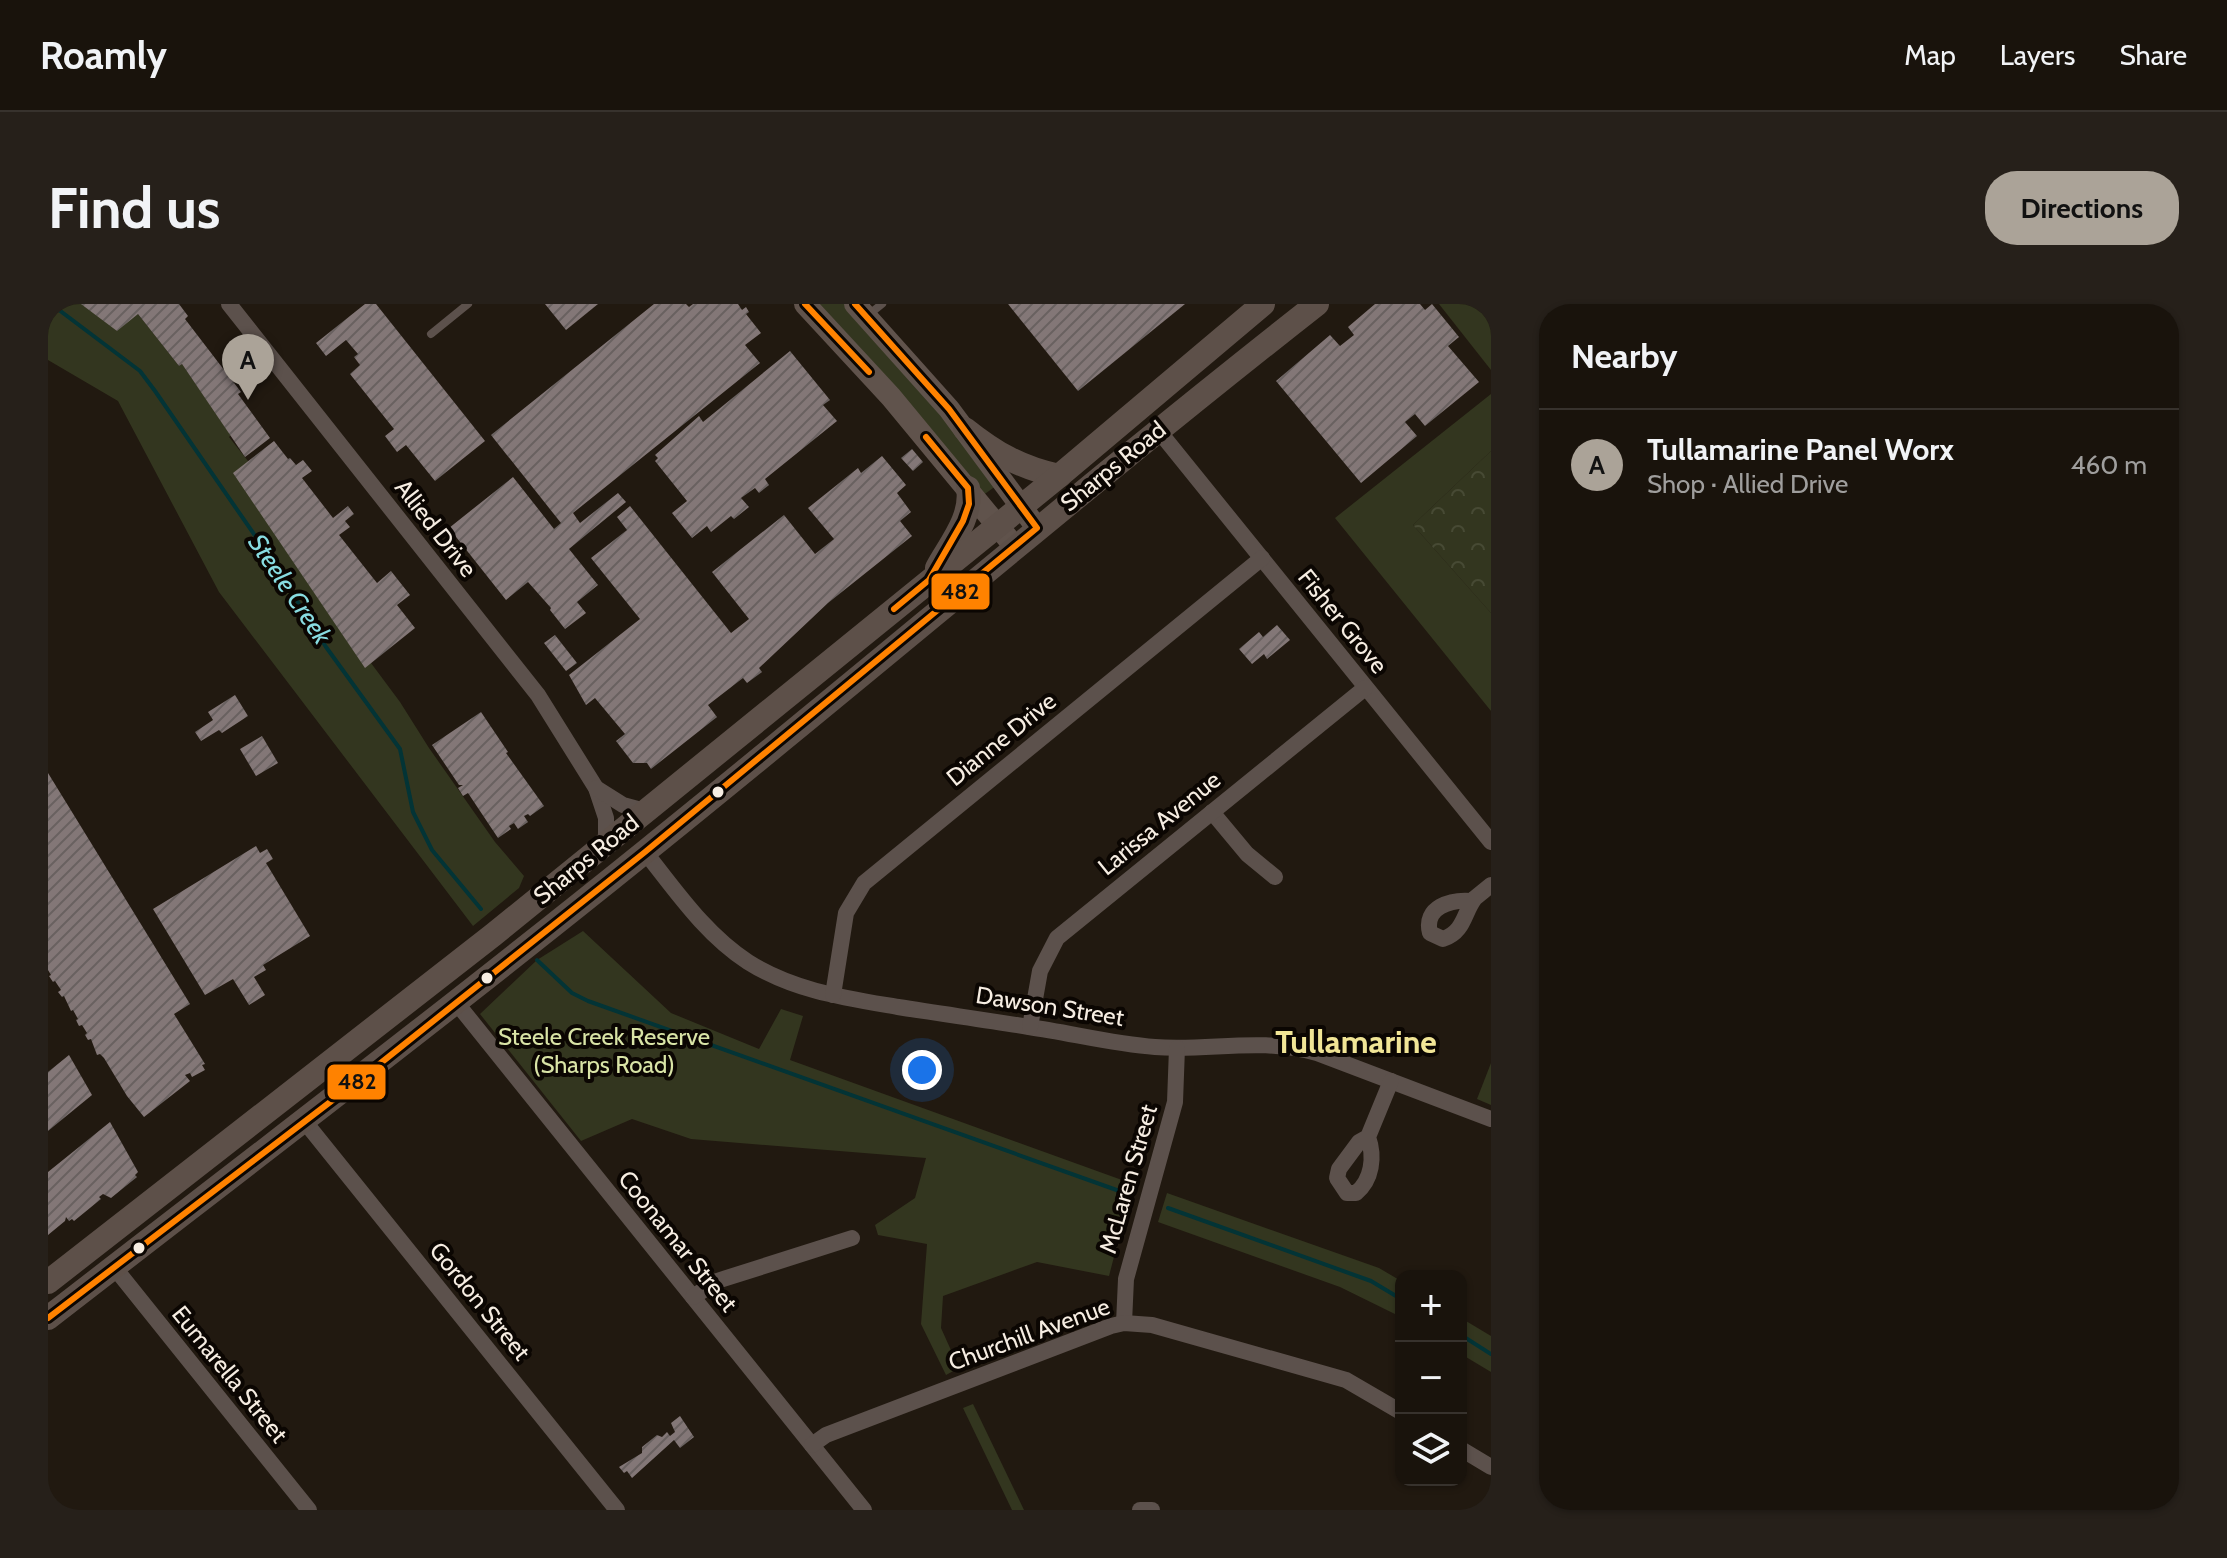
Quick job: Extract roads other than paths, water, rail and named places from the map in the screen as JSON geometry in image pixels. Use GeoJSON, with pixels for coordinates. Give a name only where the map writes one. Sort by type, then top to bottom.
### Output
{"type":"FeatureCollection","features":[{"type":"Feature","properties":{"kind":"main road","name":"Sharps Road"},"geometry":{"type":"LineString","coordinates":[[48,1282],[59,1266],[352,1047],[580,865],[1059,476],[1263,304]]}},
{"type":"Feature","properties":{"kind":"main road","name":"Sharps Road"},"geometry":{"type":"LineString","coordinates":[[48,1318],[372,1070],[645,852],[1037,528],[1317,304]]}},
{"type":"Feature","properties":{"kind":"main road"},"geometry":{"type":"LineString","coordinates":[[965,429],[1013,463],[1059,476]]}},
{"type":"Feature","properties":{"kind":"main road"},"geometry":{"type":"LineString","coordinates":[[929,580],[963,521],[969,504],[968,488]]}},
{"type":"Feature","properties":{"kind":"main road"},"geometry":{"type":"LineString","coordinates":[[580,865],[597,868],[620,850],[645,852]]}},
{"type":"Feature","properties":{"kind":"main road"},"geometry":{"type":"LineString","coordinates":[[352,1047],[372,1070]]}},
{"type":"Feature","properties":{"kind":"street","name":"Allied Drive"},"geometry":{"type":"LineString","coordinates":[[229,304],[531,686],[596,788],[606,818],[606,842]]}},
{"type":"Feature","properties":{"kind":"street"},"geometry":{"type":"LineString","coordinates":[[805,304],[891,397],[1015,547]]}},
{"type":"Feature","properties":{"kind":"street"},"geometry":{"type":"LineString","coordinates":[[868,308],[965,429],[1037,528]]}},
{"type":"Feature","properties":{"kind":"street","name":"Fisher Grove"},"geometry":{"type":"LineString","coordinates":[[1158,430],[1491,842]]}},
{"type":"Feature","properties":{"kind":"street","name":"Dianne Drive"},"geometry":{"type":"LineString","coordinates":[[833,995],[846,913],[864,883],[1262,558]]}},
{"type":"Feature","properties":{"kind":"street","name":"Larissa Avenue"},"geometry":{"type":"LineString","coordinates":[[1030,1027],[1040,971],[1057,938],[1365,688]]}},
{"type":"Feature","properties":{"kind":"street","name":"Allied Drive"},"geometry":{"type":"LineString","coordinates":[[596,788],[623,805],[645,811]]}},
{"type":"Feature","properties":{"kind":"street"},"geometry":{"type":"LineString","coordinates":[[1212,812],[1247,854],[1275,877]]}},
{"type":"Feature","properties":{"kind":"street","name":"Dawson Street"},"geometry":{"type":"LineString","coordinates":[[645,852],[700,920],[722,942],[769,973],[793,984],[833,995],[1152,1047],[1293,1046],[1491,1119]]}},
{"type":"Feature","properties":{"kind":"street"},"geometry":{"type":"LineString","coordinates":[[1472,901],[1491,885]]}},
{"type":"Feature","properties":{"kind":"street","name":"Coonamar Street"},"geometry":{"type":"LineString","coordinates":[[455,1001],[864,1510]]}},
{"type":"Feature","properties":{"kind":"street","name":"McLaren Street"},"geometry":{"type":"LineString","coordinates":[[1124,1323],[1126,1279],[1175,1102],[1177,1048]]}},
{"type":"Feature","properties":{"kind":"street"},"geometry":{"type":"LineString","coordinates":[[1368,1137],[1391,1081]]}},
{"type":"Feature","properties":{"kind":"street","name":"Gordon Street"},"geometry":{"type":"LineString","coordinates":[[305,1122],[617,1510]]}},
{"type":"Feature","properties":{"kind":"street"},"geometry":{"type":"LineString","coordinates":[[693,1297],[717,1281],[852,1238]]}},
{"type":"Feature","properties":{"kind":"street","name":"Eumarella Street"},"geometry":{"type":"LineString","coordinates":[[114,1267],[309,1510]]}},
{"type":"Feature","properties":{"kind":"street","name":"Churchill Avenue"},"geometry":{"type":"LineString","coordinates":[[812,1445],[826,1435],[1124,1323],[1169,1329],[1346,1380],[1395,1409]]}},
{"type":"Feature","properties":{"kind":"street"},"geometry":{"type":"LineString","coordinates":[[1467,1453],[1491,1467]]}},
{"type":"Feature","properties":{"kind":"street"},"geometry":{"type":"LineString","coordinates":[[1140,1510],[1152,1510]]}},
{"type":"Feature","properties":{"kind":"lane"},"geometry":{"type":"LineString","coordinates":[[431,334],[468,304]]}},
{"type":"Feature","properties":{"kind":"waterway","name":"Steele Creek"},"geometry":{"type":"LineString","coordinates":[[51,304],[140,371],[155,391],[267,553],[326,647],[400,749],[413,812],[432,850],[481,909]]}},
{"type":"Feature","properties":{"kind":"waterway"},"geometry":{"type":"LineString","coordinates":[[537,960],[572,993],[588,1001],[1125,1193]]}},
{"type":"Feature","properties":{"kind":"waterway"},"geometry":{"type":"LineString","coordinates":[[1168,1208],[1371,1281],[1395,1295]]}},
{"type":"Feature","properties":{"kind":"waterway"},"geometry":{"type":"LineString","coordinates":[[1467,1339],[1491,1354]]}},
{"type":"Feature","properties":{"kind":"place","name":"Tullamarine Panel Worx"},"geometry":{"type":"Point","coordinates":[248,400]}},
{"type":"Feature","properties":{"kind":"district","name":"Tullamarine"},"geometry":{"type":"Point","coordinates":[1356,1041]}},
{"type":"Feature","properties":{"kind":"park label","name":"Steele Creek Reserve (Sharps Road)"},"geometry":{"type":"Point","coordinates":[604,1050]}}]}
